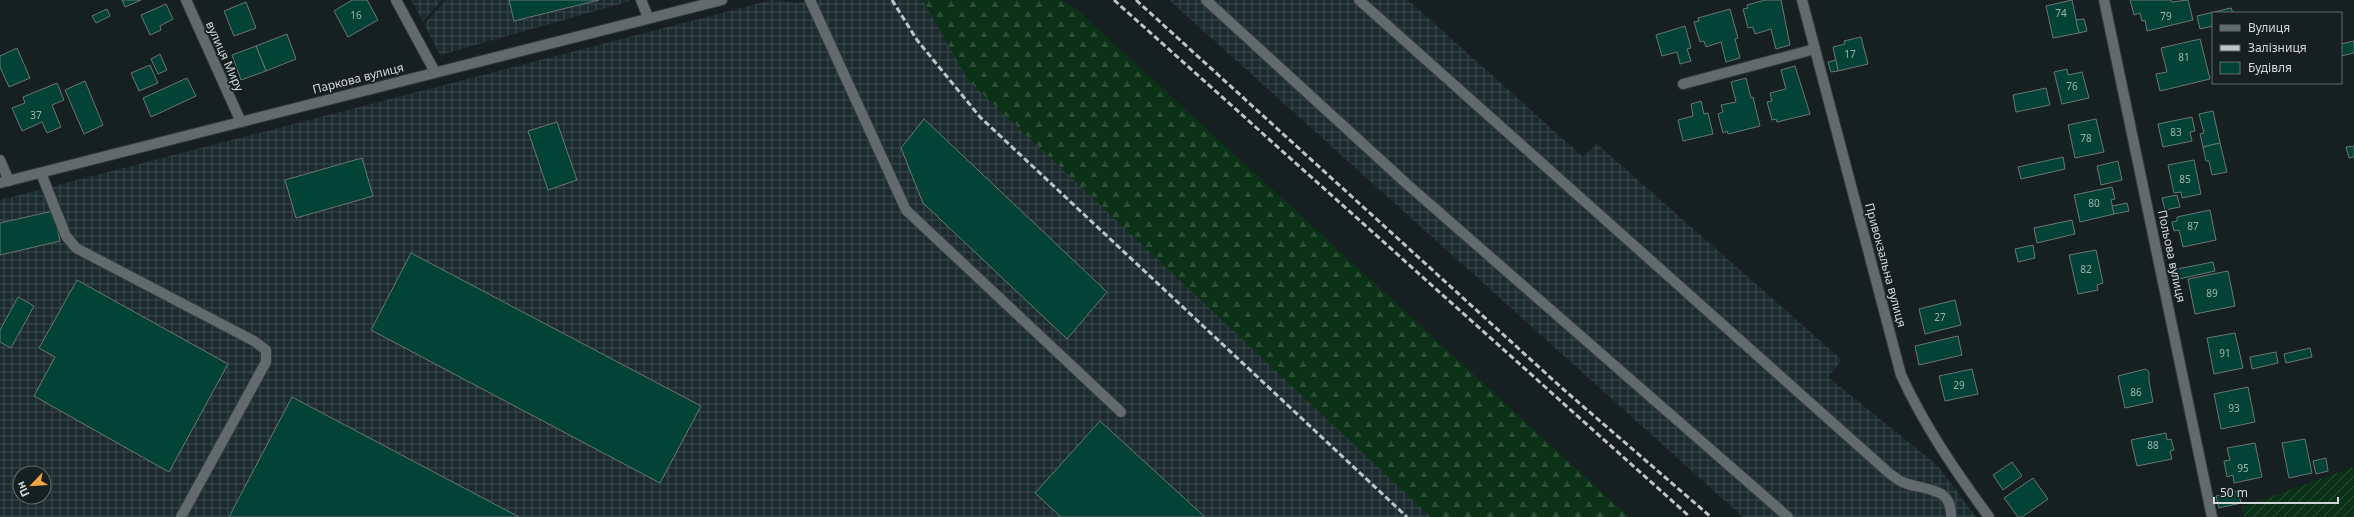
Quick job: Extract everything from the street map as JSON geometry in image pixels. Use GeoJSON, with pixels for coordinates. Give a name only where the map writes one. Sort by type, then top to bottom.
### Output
{"type":"FeatureCollection","features":[{"type":"Feature","properties":{"kind":"street","name":"вулиця Миру"},"geometry":{"type":"LineString","coordinates":[[186,0],[241,122]]}},
{"type":"Feature","properties":{"kind":"street"},"geometry":{"type":"LineString","coordinates":[[396,0],[435,72]]}},
{"type":"Feature","properties":{"kind":"street"},"geometry":{"type":"LineString","coordinates":[[641,0],[648,17]]}},
{"type":"Feature","properties":{"kind":"street","name":"Паркова вулиця"},"geometry":{"type":"LineString","coordinates":[[5,182],[648,17],[722,0]]}},
{"type":"Feature","properties":{"kind":"street"},"geometry":{"type":"LineString","coordinates":[[810,0],[906,210],[1121,412]]}},
{"type":"Feature","properties":{"kind":"street"},"geometry":{"type":"LineString","coordinates":[[1206,0],[1408,185],[1788,517]]}},
{"type":"Feature","properties":{"kind":"street"},"geometry":{"type":"LineString","coordinates":[[1359,0],[1889,473],[1902,482],[1920,485],[1944,495],[1951,505],[1951,517]]}},
{"type":"Feature","properties":{"kind":"street","name":"Привокзальна вулиця"},"geometry":{"type":"LineString","coordinates":[[1802,0],[1901,376],[1917,410],[1952,467],[1989,517]]}},
{"type":"Feature","properties":{"kind":"street","name":"Польова вулиця"},"geometry":{"type":"LineString","coordinates":[[2104,0],[2212,517]]}},
{"type":"Feature","properties":{"kind":"street"},"geometry":{"type":"LineString","coordinates":[[1683,84],[1815,49]]}},
{"type":"Feature","properties":{"kind":"street"},"geometry":{"type":"LineString","coordinates":[[0,160],[5,182]]}},
{"type":"Feature","properties":{"kind":"street"},"geometry":{"type":"LineString","coordinates":[[42,173],[66,236],[76,248],[254,341],[266,350],[266,362],[181,517]]}},
{"type":"Feature","properties":{"kind":"shaded area"},"geometry":{"type":"Polygon","coordinates":[[[411,0],[442,0],[423,21],[411,0]]]}},
{"type":"Feature","properties":{"kind":"shaded area"},"geometry":{"type":"Polygon","coordinates":[[[446,0],[630,1],[440,55],[424,24],[446,0]]]}},
{"type":"Feature","properties":{"kind":"shaded area"},"geometry":{"type":"Polygon","coordinates":[[[772,0],[798,3],[810,0],[923,0],[969,81],[1431,517],[0,517],[0,200],[772,0]]]}},
{"type":"Feature","properties":{"kind":"shaded area"},"geometry":{"type":"Polygon","coordinates":[[[1169,0],[1408,0],[1583,157],[1597,144],[1842,360],[1828,377],[1938,466],[1976,517],[1743,517],[1169,0]]]}},
{"type":"Feature","properties":{"kind":"green space"},"geometry":{"type":"Polygon","coordinates":[[[923,0],[1060,0],[1074,7],[1629,517],[1431,517],[969,81],[923,0]]]}},
{"type":"Feature","properties":{"kind":"green space"},"geometry":{"type":"Polygon","coordinates":[[[2354,467],[2354,517],[2244,517],[2242,507],[2354,467]]]}},
{"type":"Feature","properties":{"kind":"building"},"geometry":{"type":"Polygon","coordinates":[[[122,0],[141,0],[125,7],[122,0]]]}},
{"type":"Feature","properties":{"kind":"building"},"geometry":{"type":"Polygon","coordinates":[[[352,0],[367,0],[378,20],[348,37],[334,11],[352,0]]]}},
{"type":"Feature","properties":{"kind":"building"},"geometry":{"type":"Polygon","coordinates":[[[509,0],[599,0],[514,21],[509,0]]]}},
{"type":"Feature","properties":{"kind":"building"},"geometry":{"type":"Polygon","coordinates":[[[1765,0],[1781,0],[1790,45],[1776,49],[1771,29],[1755,34],[1753,27],[1748,28],[1743,9],[1748,8],[1747,5],[1765,0]]]}},
{"type":"Feature","properties":{"kind":"building"},"geometry":{"type":"Polygon","coordinates":[[[2072,0],[2079,33],[2053,38],[2046,6],[2072,0]]]}},
{"type":"Feature","properties":{"kind":"building"},"geometry":{"type":"Polygon","coordinates":[[[2130,0],[2171,0],[2172,2],[2188,0],[2193,20],[2147,31],[2145,20],[2142,21],[2140,13],[2134,15],[2130,0]]]}},
{"type":"Feature","properties":{"kind":"building"},"geometry":{"type":"Polygon","coordinates":[[[246,2],[256,28],[234,36],[224,11],[246,2]]]}},
{"type":"Feature","properties":{"kind":"building"},"geometry":{"type":"Polygon","coordinates":[[[166,4],[173,19],[160,26],[161,30],[150,35],[141,15],[166,4]]]}},
{"type":"Feature","properties":{"kind":"building"},"geometry":{"type":"Polygon","coordinates":[[[2231,8],[2233,12],[2214,12],[2231,8]]]}},
{"type":"Feature","properties":{"kind":"building"},"geometry":{"type":"Polygon","coordinates":[[[107,9],[110,16],[96,23],[92,16],[107,9]]]}},
{"type":"Feature","properties":{"kind":"building"},"geometry":{"type":"Polygon","coordinates":[[[1730,9],[1738,38],[1735,39],[1740,58],[1726,62],[1721,42],[1706,47],[1704,41],[1700,42],[1694,22],[1699,21],[1698,18],[1730,9]]]}},
{"type":"Feature","properties":{"kind":"building"},"geometry":{"type":"Polygon","coordinates":[[[2212,12],[2212,26],[2200,29],[2197,16],[2212,12]]]}},
{"type":"Feature","properties":{"kind":"building"},"geometry":{"type":"Polygon","coordinates":[[[2084,19],[2087,31],[2079,33],[2076,20],[2084,19]]]}},
{"type":"Feature","properties":{"kind":"building"},"geometry":{"type":"Polygon","coordinates":[[[1685,26],[1691,48],[1687,49],[1691,61],[1680,64],[1677,52],[1662,56],[1656,35],[1685,26]]]}},
{"type":"Feature","properties":{"kind":"building"},"geometry":{"type":"Polygon","coordinates":[[[287,34],[296,59],[266,71],[256,46],[287,34]]]}},
{"type":"Feature","properties":{"kind":"building"},"geometry":{"type":"Polygon","coordinates":[[[1861,37],[1868,64],[1838,71],[1833,47],[1845,44],[1844,41],[1861,37]]]}},
{"type":"Feature","properties":{"kind":"building"},"geometry":{"type":"Polygon","coordinates":[[[2200,39],[2210,79],[2160,91],[2156,74],[2167,72],[2161,48],[2200,39]]]}},
{"type":"Feature","properties":{"kind":"building"},"geometry":{"type":"Polygon","coordinates":[[[2354,41],[2354,53],[2342,56],[2342,44],[2354,41]]]}},
{"type":"Feature","properties":{"kind":"building"},"geometry":{"type":"Polygon","coordinates":[[[256,46],[266,71],[241,80],[232,55],[256,46]]]}},
{"type":"Feature","properties":{"kind":"building"},"geometry":{"type":"Polygon","coordinates":[[[17,48],[30,78],[9,87],[0,67],[0,56],[17,48]]]}},
{"type":"Feature","properties":{"kind":"building"},"geometry":{"type":"Polygon","coordinates":[[[160,54],[167,70],[158,74],[151,59],[160,54]]]}},
{"type":"Feature","properties":{"kind":"building"},"geometry":{"type":"Polygon","coordinates":[[[1836,60],[1838,71],[1831,72],[1828,62],[1836,60]]]}},
{"type":"Feature","properties":{"kind":"building"},"geometry":{"type":"Polygon","coordinates":[[[150,65],[158,83],[139,91],[131,73],[150,65]]]}},
{"type":"Feature","properties":{"kind":"building"},"geometry":{"type":"Polygon","coordinates":[[[1795,66],[1810,114],[1777,122],[1776,119],[1772,120],[1767,102],[1772,101],[1770,93],[1786,89],[1781,70],[1795,66]]]}},
{"type":"Feature","properties":{"kind":"building"},"geometry":{"type":"Polygon","coordinates":[[[2067,69],[2068,75],[2082,72],[2089,98],[2062,104],[2054,72],[2067,69]]]}},
{"type":"Feature","properties":{"kind":"building"},"geometry":{"type":"Polygon","coordinates":[[[187,78],[196,96],[151,117],[143,98],[187,78]]]}},
{"type":"Feature","properties":{"kind":"building"},"geometry":{"type":"Polygon","coordinates":[[[1746,78],[1751,98],[1753,97],[1760,126],[1728,134],[1727,131],[1723,133],[1718,114],[1723,112],[1721,105],[1736,102],[1731,82],[1746,78]]]}},
{"type":"Feature","properties":{"kind":"building"},"geometry":{"type":"Polygon","coordinates":[[[85,81],[103,125],[84,134],[65,90],[85,81]]]}},
{"type":"Feature","properties":{"kind":"building"},"geometry":{"type":"Polygon","coordinates":[[[57,83],[64,100],[52,105],[61,127],[47,133],[42,122],[22,131],[12,108],[25,103],[23,97],[57,83]]]}},
{"type":"Feature","properties":{"kind":"building"},"geometry":{"type":"Polygon","coordinates":[[[2046,88],[2050,105],[2016,112],[2013,95],[2046,88]]]}},
{"type":"Feature","properties":{"kind":"building"},"geometry":{"type":"Polygon","coordinates":[[[1701,101],[1704,114],[1708,113],[1713,134],[1683,141],[1678,120],[1693,116],[1691,104],[1701,101]]]}},
{"type":"Feature","properties":{"kind":"building"},"geometry":{"type":"Polygon","coordinates":[[[2213,111],[2220,143],[2203,147],[2200,134],[2204,133],[2199,114],[2213,111]]]}},
{"type":"Feature","properties":{"kind":"building"},"geometry":{"type":"Polygon","coordinates":[[[2192,117],[2195,131],[2190,132],[2192,141],[2163,147],[2158,124],[2192,117]]]}},
{"type":"Feature","properties":{"kind":"building"},"geometry":{"type":"Polygon","coordinates":[[[924,119],[1107,292],[1067,339],[923,203],[901,148],[924,119]]]}},
{"type":"Feature","properties":{"kind":"building"},"geometry":{"type":"Polygon","coordinates":[[[2096,119],[2104,152],[2075,158],[2068,125],[2096,119]]]}},
{"type":"Feature","properties":{"kind":"building"},"geometry":{"type":"Polygon","coordinates":[[[557,122],[577,180],[548,190],[528,131],[557,122]]]}},
{"type":"Feature","properties":{"kind":"building"},"geometry":{"type":"Polygon","coordinates":[[[2220,143],[2227,172],[2212,175],[2209,161],[2206,161],[2203,147],[2220,143]]]}},
{"type":"Feature","properties":{"kind":"building"},"geometry":{"type":"Polygon","coordinates":[[[2354,146],[2354,157],[2349,158],[2346,147],[2354,146]]]}},
{"type":"Feature","properties":{"kind":"building"},"geometry":{"type":"Polygon","coordinates":[[[2063,157],[2065,169],[2021,179],[2018,167],[2063,157]]]}},
{"type":"Feature","properties":{"kind":"building"},"geometry":{"type":"Polygon","coordinates":[[[362,158],[373,196],[296,218],[285,180],[362,158]]]}},
{"type":"Feature","properties":{"kind":"building"},"geometry":{"type":"Polygon","coordinates":[[[2194,160],[2201,194],[2182,198],[2181,192],[2174,193],[2168,165],[2194,160]]]}},
{"type":"Feature","properties":{"kind":"building"},"geometry":{"type":"Polygon","coordinates":[[[2118,161],[2122,180],[2101,185],[2097,166],[2118,161]]]}},
{"type":"Feature","properties":{"kind":"building"},"geometry":{"type":"Polygon","coordinates":[[[2112,187],[2115,199],[2111,200],[2114,214],[2080,222],[2074,195],[2112,187]]]}},
{"type":"Feature","properties":{"kind":"building"},"geometry":{"type":"Polygon","coordinates":[[[2177,195],[2180,207],[2165,210],[2162,198],[2177,195]]]}},
{"type":"Feature","properties":{"kind":"building"},"geometry":{"type":"Polygon","coordinates":[[[2127,203],[2129,211],[2114,214],[2112,206],[2127,203]]]}},
{"type":"Feature","properties":{"kind":"building"},"geometry":{"type":"Polygon","coordinates":[[[2210,210],[2216,240],[2183,247],[2179,230],[2174,231],[2172,222],[2177,221],[2177,217],[2210,210]]]}},
{"type":"Feature","properties":{"kind":"building"},"geometry":{"type":"Polygon","coordinates":[[[53,211],[60,241],[0,255],[0,223],[53,211]]]}},
{"type":"Feature","properties":{"kind":"building"},"geometry":{"type":"Polygon","coordinates":[[[2072,220],[2075,234],[2037,243],[2034,228],[2072,220]]]}},
{"type":"Feature","properties":{"kind":"building"},"geometry":{"type":"Polygon","coordinates":[[[2033,245],[2035,258],[2018,262],[2015,249],[2033,245]]]}},
{"type":"Feature","properties":{"kind":"building"},"geometry":{"type":"Polygon","coordinates":[[[2096,250],[2103,283],[2097,285],[2098,290],[2078,294],[2069,255],[2096,250]]]}},
{"type":"Feature","properties":{"kind":"building"},"geometry":{"type":"Polygon","coordinates":[[[411,253],[701,406],[660,483],[371,330],[411,253]]]}},
{"type":"Feature","properties":{"kind":"building"},"geometry":{"type":"Polygon","coordinates":[[[2213,262],[2215,271],[2179,279],[2177,269],[2213,262]]]}},
{"type":"Feature","properties":{"kind":"building"},"geometry":{"type":"Polygon","coordinates":[[[2228,271],[2235,306],[2195,314],[2188,279],[2228,271]]]}},
{"type":"Feature","properties":{"kind":"building"},"geometry":{"type":"Polygon","coordinates":[[[77,280],[228,364],[169,472],[34,396],[55,357],[39,348],[77,280]]]}},
{"type":"Feature","properties":{"kind":"building"},"geometry":{"type":"Polygon","coordinates":[[[18,297],[34,306],[11,348],[0,342],[0,330],[18,297]]]}},
{"type":"Feature","properties":{"kind":"building"},"geometry":{"type":"Polygon","coordinates":[[[1955,300],[1961,325],[1925,334],[1919,309],[1955,300]]]}},
{"type":"Feature","properties":{"kind":"building"},"geometry":{"type":"Polygon","coordinates":[[[2235,333],[2243,368],[2214,374],[2207,338],[2235,333]]]}},
{"type":"Feature","properties":{"kind":"building"},"geometry":{"type":"Polygon","coordinates":[[[1958,336],[1962,355],[1919,365],[1915,346],[1958,336]]]}},
{"type":"Feature","properties":{"kind":"building"},"geometry":{"type":"Polygon","coordinates":[[[2310,348],[2312,357],[2286,363],[2284,354],[2310,348]]]}},
{"type":"Feature","properties":{"kind":"building"},"geometry":{"type":"Polygon","coordinates":[[[2276,352],[2278,363],[2252,369],[2250,357],[2276,352]]]}},
{"type":"Feature","properties":{"kind":"building"},"geometry":{"type":"Polygon","coordinates":[[[1972,369],[1978,394],[1945,401],[1939,376],[1972,369]]]}},
{"type":"Feature","properties":{"kind":"building"},"geometry":{"type":"Polygon","coordinates":[[[2146,369],[2149,372],[2153,402],[2125,408],[2118,376],[2146,369]]]}},
{"type":"Feature","properties":{"kind":"building"},"geometry":{"type":"Polygon","coordinates":[[[2248,387],[2255,422],[2221,429],[2214,394],[2248,387]]]}},
{"type":"Feature","properties":{"kind":"building"},"geometry":{"type":"Polygon","coordinates":[[[292,397],[519,517],[229,517],[292,397]]]}},
{"type":"Feature","properties":{"kind":"building"},"geometry":{"type":"Polygon","coordinates":[[[1100,421],[1205,517],[1061,517],[1035,493],[1100,421]]]}},
{"type":"Feature","properties":{"kind":"building"},"geometry":{"type":"Polygon","coordinates":[[[2166,433],[2167,440],[2171,439],[2174,450],[2170,451],[2172,459],[2137,466],[2131,440],[2166,433]]]}},
{"type":"Feature","properties":{"kind":"building"},"geometry":{"type":"Polygon","coordinates":[[[2305,439],[2312,473],[2289,478],[2282,443],[2305,439]]]}},
{"type":"Feature","properties":{"kind":"building"},"geometry":{"type":"Polygon","coordinates":[[[2255,443],[2262,477],[2234,483],[2233,475],[2227,477],[2224,461],[2230,460],[2227,448],[2255,443]]]}},
{"type":"Feature","properties":{"kind":"building"},"geometry":{"type":"Polygon","coordinates":[[[2326,458],[2328,471],[2316,474],[2313,461],[2326,458]]]}},
{"type":"Feature","properties":{"kind":"building"},"geometry":{"type":"Polygon","coordinates":[[[2012,462],[2022,476],[2003,490],[1993,475],[2012,462]]]}},
{"type":"Feature","properties":{"kind":"building"},"geometry":{"type":"Polygon","coordinates":[[[2033,478],[2048,499],[2022,517],[2018,517],[2004,498],[2033,478]]]}},
{"type":"Feature","properties":{"kind":"building"},"geometry":{"type":"Polygon","coordinates":[[[2238,491],[2241,503],[2219,508],[2216,496],[2238,491]]]}},
{"type":"Feature","properties":{"kind":"railway"},"geometry":{"type":"LineString","coordinates":[[892,0],[917,40],[980,117],[1407,517]]}},
{"type":"Feature","properties":{"kind":"railway"},"geometry":{"type":"LineString","coordinates":[[1114,0],[1690,517]]}},
{"type":"Feature","properties":{"kind":"railway"},"geometry":{"type":"LineString","coordinates":[[1136,0],[1563,389],[1711,517]]}}]}
